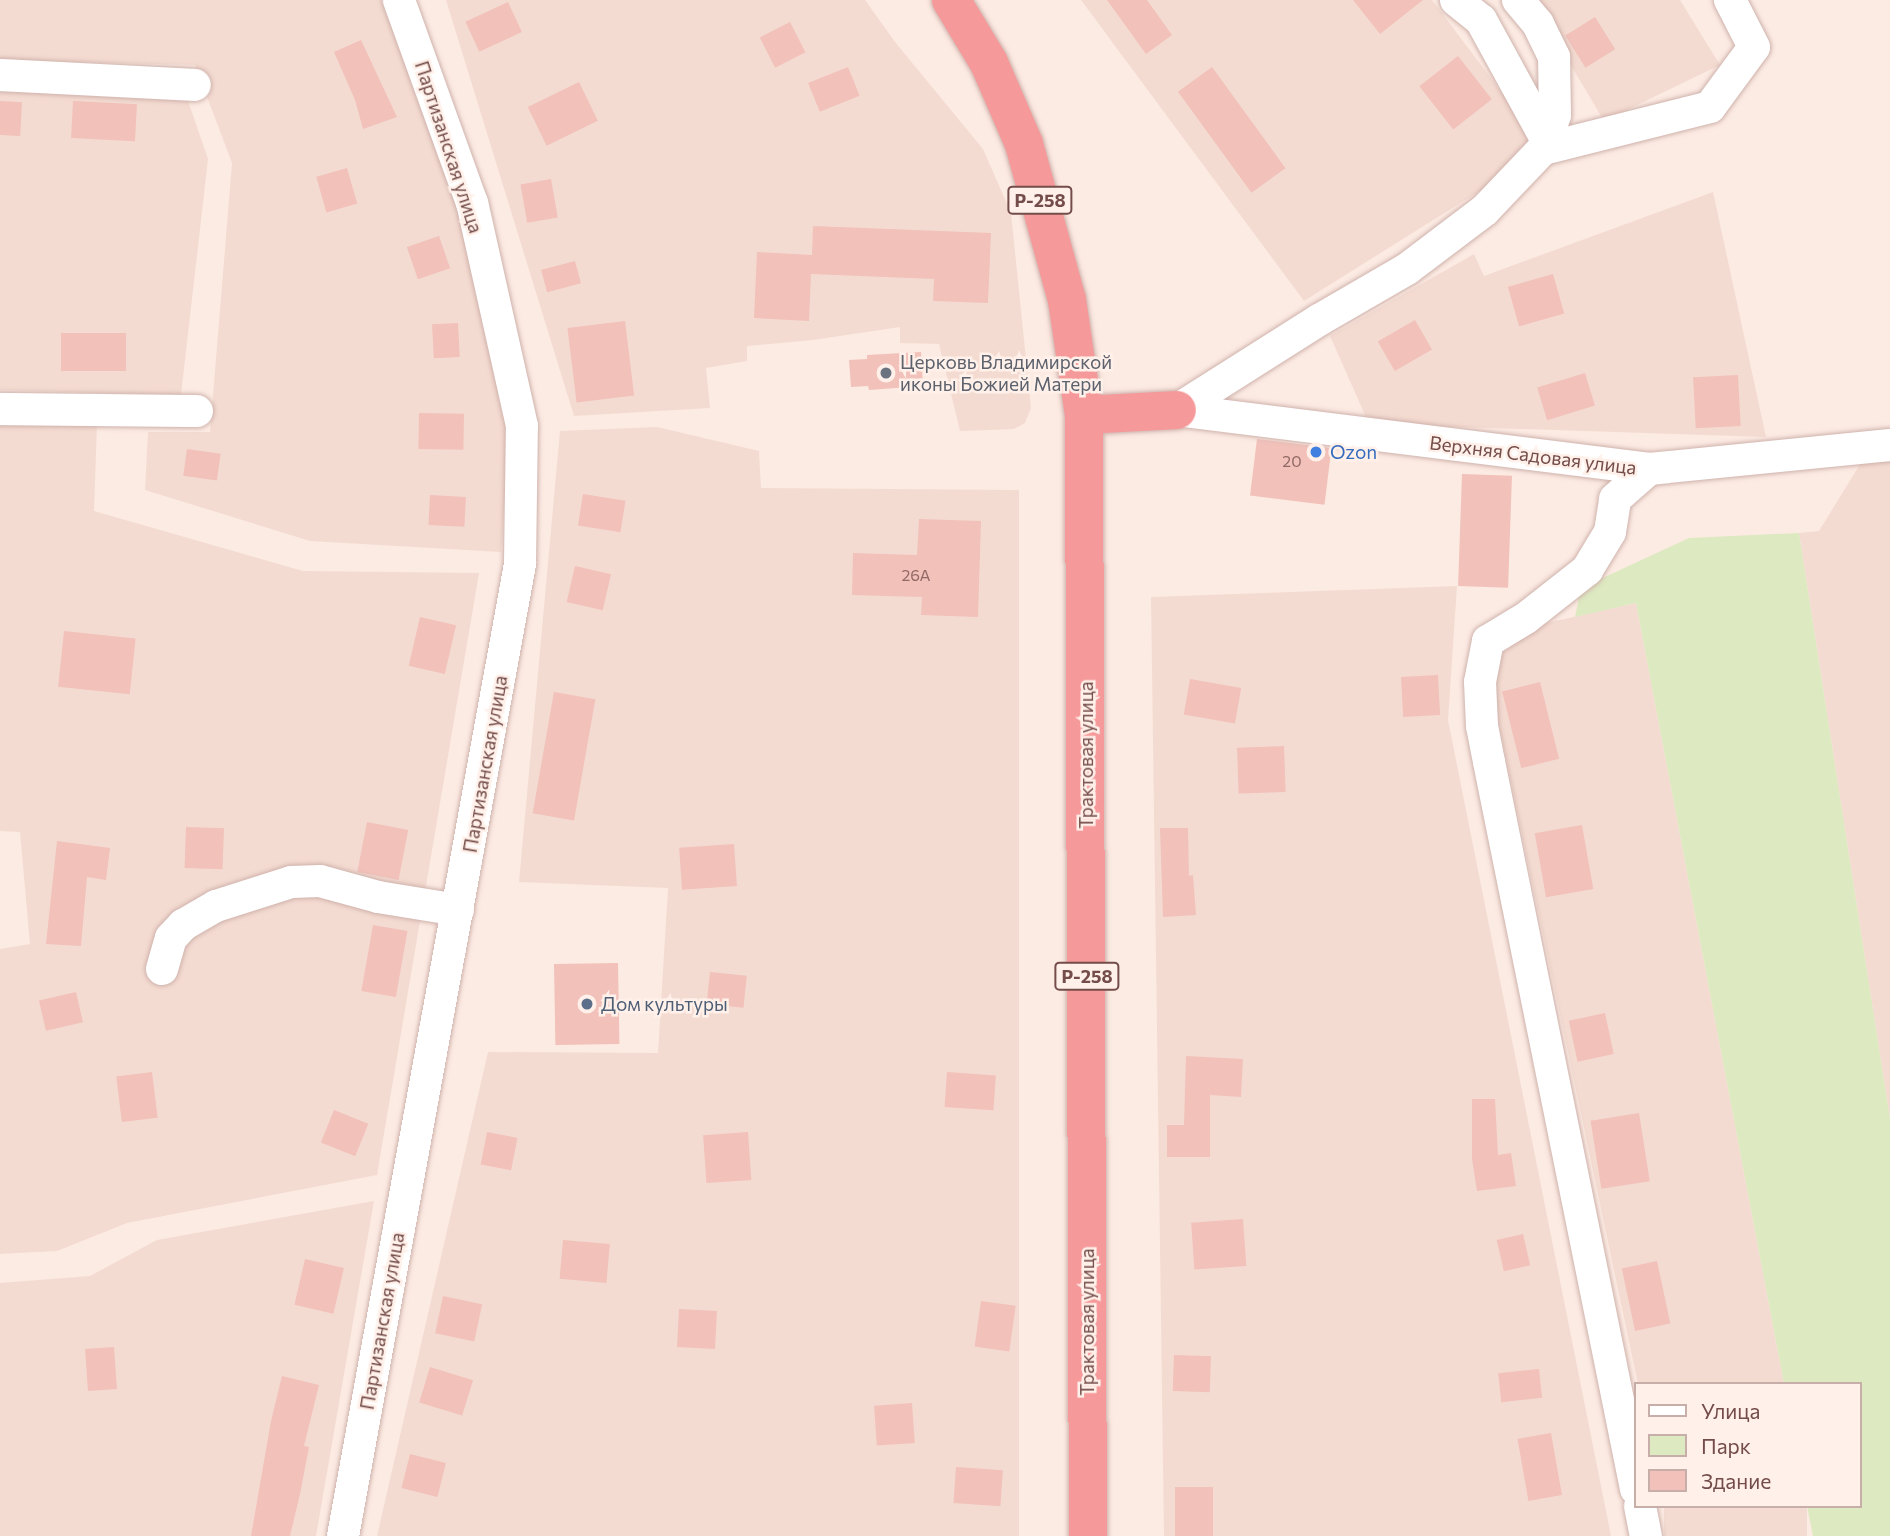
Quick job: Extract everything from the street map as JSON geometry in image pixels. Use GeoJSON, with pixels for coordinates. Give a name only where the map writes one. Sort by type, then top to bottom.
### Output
{"type":"FeatureCollection","features":[{"type":"Feature","properties":{"kind":"highway","name":"Трактовая улица"},"geometry":{"type":"LineString","coordinates":[[951,0],[989,63],[1024,144],[1068,300],[1084,415],[1088,1536]]}},
{"type":"Feature","properties":{"kind":"highway"},"geometry":{"type":"LineString","coordinates":[[1084,415],[1177,410]]}},
{"type":"Feature","properties":{"kind":"street","name":"Партизанская улица"},"geometry":{"type":"LineString","coordinates":[[342,1536],[520,564],[522,426],[472,203],[399,0]]}},
{"type":"Feature","properties":{"kind":"street"},"geometry":{"type":"LineString","coordinates":[[1456,0],[1481,20],[1544,143]]}},
{"type":"Feature","properties":{"kind":"street"},"geometry":{"type":"LineString","coordinates":[[1177,410],[1319,320],[1407,270],[1485,210],[1544,143],[1555,115],[1554,58],[1538,24],[1518,0]]}},
{"type":"Feature","properties":{"kind":"street"},"geometry":{"type":"LineString","coordinates":[[1544,143],[1710,107],[1754,47],[1730,0]]}},
{"type":"Feature","properties":{"kind":"street"},"geometry":{"type":"LineString","coordinates":[[0,75],[195,85]]}},
{"type":"Feature","properties":{"kind":"street"},"geometry":{"type":"LineString","coordinates":[[0,409],[197,411]]}},
{"type":"Feature","properties":{"kind":"street","name":"Верхняя Садовая улица"},"geometry":{"type":"LineString","coordinates":[[1177,410],[1648,469],[1890,445]]}},
{"type":"Feature","properties":{"kind":"street"},"geometry":{"type":"LineString","coordinates":[[1634,1479],[1489,761],[1480,682],[1488,641],[1526,618],[1587,570],[1610,532],[1615,499],[1648,469]]}},
{"type":"Feature","properties":{"kind":"street"},"geometry":{"type":"LineString","coordinates":[[162,969],[171,937],[183,925],[216,906],[290,882],[320,881],[378,897],[458,910]]}},
{"type":"Feature","properties":{"kind":"street"},"geometry":{"type":"LineString","coordinates":[[1640,1508],[1646,1536]]}},
{"type":"Feature","properties":{"kind":"shaded area"},"geometry":{"type":"Polygon","coordinates":[[[0,0],[383,0],[459,204],[509,438],[501,552],[310,541],[145,490],[148,432],[210,432],[232,163],[195,65],[0,60],[0,0]]]}},
{"type":"Feature","properties":{"kind":"shaded area"},"geometry":{"type":"Polygon","coordinates":[[[446,0],[865,0],[895,42],[983,149],[1011,213],[1031,408],[1025,423],[1014,429],[960,431],[939,344],[900,343],[900,327],[813,340],[747,346],[747,361],[706,368],[710,408],[574,416],[446,0]]]}},
{"type":"Feature","properties":{"kind":"shaded area"},"geometry":{"type":"Polygon","coordinates":[[[1081,0],[1432,0],[1545,150],[1304,301],[1081,0]]]}},
{"type":"Feature","properties":{"kind":"shaded area"},"geometry":{"type":"Polygon","coordinates":[[[1528,0],[1680,0],[1720,65],[1604,121],[1544,20],[1528,0]]]}},
{"type":"Feature","properties":{"kind":"shaded area"},"geometry":{"type":"Polygon","coordinates":[[[0,89],[186,95],[208,159],[181,395],[0,390],[0,89]]]}},
{"type":"Feature","properties":{"kind":"shaded area"},"geometry":{"type":"Polygon","coordinates":[[[1713,192],[1766,437],[1369,424],[1330,336],[1474,254],[1484,276],[1713,192]]]}},
{"type":"Feature","properties":{"kind":"shaded area"},"geometry":{"type":"Polygon","coordinates":[[[0,424],[97,425],[94,511],[303,571],[479,573],[377,1175],[127,1223],[57,1251],[0,1254],[0,949],[30,944],[20,832],[0,831],[0,424]]]}},
{"type":"Feature","properties":{"kind":"shaded area"},"geometry":{"type":"Polygon","coordinates":[[[657,427],[759,451],[761,488],[1019,490],[1019,1536],[377,1536],[488,1052],[658,1053],[668,888],[519,882],[560,431],[657,427]]]}},
{"type":"Feature","properties":{"kind":"shaded area"},"geometry":{"type":"Polygon","coordinates":[[[1862,461],[1890,462],[1890,1119],[1799,533],[1819,531],[1862,461]]]}},
{"type":"Feature","properties":{"kind":"shaded area"},"geometry":{"type":"Polygon","coordinates":[[[1457,586],[1448,720],[1611,1536],[1164,1536],[1151,597],[1457,586]]]}},
{"type":"Feature","properties":{"kind":"shaded area"},"geometry":{"type":"Polygon","coordinates":[[[1636,603],[1784,1382],[1638,1382],[1487,668],[1533,626],[1636,603]]]}},
{"type":"Feature","properties":{"kind":"shaded area"},"geometry":{"type":"Polygon","coordinates":[[[374,1201],[316,1536],[0,1536],[0,1283],[90,1276],[157,1240],[374,1201]]]}},
{"type":"Feature","properties":{"kind":"shaded area"},"geometry":{"type":"Polygon","coordinates":[[[1664,1508],[1807,1508],[1807,1536],[1664,1536],[1664,1508]]]}},
{"type":"Feature","properties":{"kind":"green space"},"geometry":{"type":"Polygon","coordinates":[[[1799,533],[1890,1119],[1890,1536],[1813,1536],[1807,1508],[1862,1508],[1862,1382],[1784,1382],[1636,603],[1575,617],[1581,588],[1689,538],[1799,533]]]}},
{"type":"Feature","properties":{"kind":"building"},"geometry":{"type":"Polygon","coordinates":[[[1107,0],[1147,0],[1172,35],[1146,54],[1107,0]]]}},
{"type":"Feature","properties":{"kind":"building"},"geometry":{"type":"Polygon","coordinates":[[[1353,0],[1423,0],[1380,34],[1353,0]]]}},
{"type":"Feature","properties":{"kind":"building"},"geometry":{"type":"Polygon","coordinates":[[[508,2],[522,32],[479,52],[465,22],[508,2]]]}},
{"type":"Feature","properties":{"kind":"building"},"geometry":{"type":"Polygon","coordinates":[[[1595,17],[1615,49],[1585,68],[1565,36],[1595,17]]]}},
{"type":"Feature","properties":{"kind":"building"},"geometry":{"type":"Polygon","coordinates":[[[790,22],[805,52],[775,68],[760,37],[790,22]]]}},
{"type":"Feature","properties":{"kind":"building"},"geometry":{"type":"Polygon","coordinates":[[[361,40],[397,117],[363,129],[355,100],[334,52],[361,40]]]}},
{"type":"Feature","properties":{"kind":"building"},"geometry":{"type":"Polygon","coordinates":[[[1458,56],[1492,99],[1453,130],[1419,86],[1458,56]]]}},
{"type":"Feature","properties":{"kind":"building"},"geometry":{"type":"Polygon","coordinates":[[[848,67],[860,96],[820,112],[808,83],[848,67]]]}},
{"type":"Feature","properties":{"kind":"building"},"geometry":{"type":"Polygon","coordinates":[[[1212,67],[1285,168],[1251,193],[1178,92],[1212,67]]]}},
{"type":"Feature","properties":{"kind":"building"},"geometry":{"type":"Polygon","coordinates":[[[579,82],[598,121],[547,146],[528,107],[579,82]]]}},
{"type":"Feature","properties":{"kind":"building"},"geometry":{"type":"Polygon","coordinates":[[[0,101],[22,102],[20,136],[0,135],[0,101]]]}},
{"type":"Feature","properties":{"kind":"building"},"geometry":{"type":"Polygon","coordinates":[[[73,101],[137,104],[135,141],[71,138],[73,101]]]}},
{"type":"Feature","properties":{"kind":"building"},"geometry":{"type":"Polygon","coordinates":[[[347,168],[357,204],[326,212],[316,177],[347,168]]]}},
{"type":"Feature","properties":{"kind":"building"},"geometry":{"type":"Polygon","coordinates":[[[551,179],[558,217],[527,223],[520,184],[551,179]]]}},
{"type":"Feature","properties":{"kind":"building"},"geometry":{"type":"Polygon","coordinates":[[[813,226],[991,233],[988,303],[933,301],[934,279],[811,274],[809,321],[754,318],[757,252],[812,255],[813,226]]]}},
{"type":"Feature","properties":{"kind":"building"},"geometry":{"type":"Polygon","coordinates":[[[439,236],[450,268],[418,279],[407,247],[439,236]]]}},
{"type":"Feature","properties":{"kind":"building"},"geometry":{"type":"Polygon","coordinates":[[[575,261],[581,283],[547,292],[541,270],[575,261]]]}},
{"type":"Feature","properties":{"kind":"building"},"geometry":{"type":"Polygon","coordinates":[[[1553,274],[1564,313],[1519,326],[1508,287],[1553,274]]]}},
{"type":"Feature","properties":{"kind":"building"},"geometry":{"type":"Polygon","coordinates":[[[1415,320],[1432,349],[1395,371],[1378,342],[1415,320]]]}},
{"type":"Feature","properties":{"kind":"building"},"geometry":{"type":"Polygon","coordinates":[[[625,321],[634,395],[577,403],[567,328],[625,321]]]}},
{"type":"Feature","properties":{"kind":"building"},"geometry":{"type":"Polygon","coordinates":[[[458,323],[460,357],[434,358],[432,324],[458,323]]]}},
{"type":"Feature","properties":{"kind":"building"},"geometry":{"type":"Polygon","coordinates":[[[61,333],[126,333],[126,371],[61,371],[61,333]]]}},
{"type":"Feature","properties":{"kind":"building","name":"Церковь Владимирской иконы Божией Матери"},"geometry":{"type":"Polygon","coordinates":[[[921,352],[923,386],[869,390],[868,386],[851,387],[849,360],[867,359],[867,355],[921,352]]]}},
{"type":"Feature","properties":{"kind":"building"},"geometry":{"type":"Polygon","coordinates":[[[1585,373],[1595,406],[1547,420],[1537,388],[1585,373]]]}},
{"type":"Feature","properties":{"kind":"building"},"geometry":{"type":"Polygon","coordinates":[[[1738,375],[1741,426],[1696,428],[1693,377],[1738,375]]]}},
{"type":"Feature","properties":{"kind":"building"},"geometry":{"type":"Polygon","coordinates":[[[419,413],[464,414],[463,450],[418,449],[419,413]]]}},
{"type":"Feature","properties":{"kind":"building"},"geometry":{"type":"Polygon","coordinates":[[[1257,439],[1331,448],[1324,505],[1250,496],[1257,439]]]}},
{"type":"Feature","properties":{"kind":"building"},"geometry":{"type":"Polygon","coordinates":[[[187,449],[221,454],[217,480],[183,476],[187,449]]]}},
{"type":"Feature","properties":{"kind":"building"},"geometry":{"type":"Polygon","coordinates":[[[1462,474],[1512,476],[1508,588],[1458,586],[1462,474]]]}},
{"type":"Feature","properties":{"kind":"building"},"geometry":{"type":"Polygon","coordinates":[[[583,494],[625,501],[620,532],[578,526],[583,494]]]}},
{"type":"Feature","properties":{"kind":"building"},"geometry":{"type":"Polygon","coordinates":[[[430,495],[466,497],[464,527],[428,525],[430,495]]]}},
{"type":"Feature","properties":{"kind":"building"},"geometry":{"type":"Polygon","coordinates":[[[919,519],[981,521],[978,617],[921,615],[922,597],[852,595],[853,553],[917,555],[919,519]]]}},
{"type":"Feature","properties":{"kind":"building"},"geometry":{"type":"Polygon","coordinates":[[[575,566],[611,574],[603,610],[567,602],[575,566]]]}},
{"type":"Feature","properties":{"kind":"building"},"geometry":{"type":"Polygon","coordinates":[[[420,617],[456,625],[445,674],[409,666],[420,617]]]}},
{"type":"Feature","properties":{"kind":"building"},"geometry":{"type":"Polygon","coordinates":[[[64,631],[136,639],[130,694],[58,687],[64,631]]]}},
{"type":"Feature","properties":{"kind":"building"},"geometry":{"type":"Polygon","coordinates":[[[1438,675],[1440,715],[1403,717],[1401,677],[1438,675]]]}},
{"type":"Feature","properties":{"kind":"building"},"geometry":{"type":"Polygon","coordinates":[[[1190,679],[1241,688],[1235,723],[1184,714],[1190,679]]]}},
{"type":"Feature","properties":{"kind":"building"},"geometry":{"type":"Polygon","coordinates":[[[1540,682],[1559,759],[1521,768],[1502,691],[1540,682]]]}},
{"type":"Feature","properties":{"kind":"building"},"geometry":{"type":"Polygon","coordinates":[[[554,692],[595,699],[574,820],[533,813],[554,692]]]}},
{"type":"Feature","properties":{"kind":"building"},"geometry":{"type":"Polygon","coordinates":[[[1284,746],[1286,792],[1239,794],[1237,748],[1284,746]]]}},
{"type":"Feature","properties":{"kind":"building"},"geometry":{"type":"Polygon","coordinates":[[[367,822],[408,830],[398,880],[357,872],[367,822]]]}},
{"type":"Feature","properties":{"kind":"building"},"geometry":{"type":"Polygon","coordinates":[[[1582,825],[1593,889],[1546,897],[1535,833],[1582,825]]]}},
{"type":"Feature","properties":{"kind":"building"},"geometry":{"type":"Polygon","coordinates":[[[186,827],[224,828],[223,869],[185,868],[186,827]]]}},
{"type":"Feature","properties":{"kind":"building"},"geometry":{"type":"Polygon","coordinates":[[[1160,828],[1188,828],[1189,876],[1193,875],[1196,915],[1163,917],[1160,828]]]}},
{"type":"Feature","properties":{"kind":"building"},"geometry":{"type":"Polygon","coordinates":[[[57,841],[110,848],[106,880],[87,877],[81,946],[46,944],[57,841]]]}},
{"type":"Feature","properties":{"kind":"building"},"geometry":{"type":"Polygon","coordinates":[[[734,844],[737,886],[682,890],[679,848],[734,844]]]}},
{"type":"Feature","properties":{"kind":"building"},"geometry":{"type":"Polygon","coordinates":[[[373,925],[407,931],[396,997],[361,991],[373,925]]]}},
{"type":"Feature","properties":{"kind":"building","name":"Дом культуры"},"geometry":{"type":"Polygon","coordinates":[[[618,963],[619,1044],[555,1045],[554,964],[618,963]]]}},
{"type":"Feature","properties":{"kind":"building"},"geometry":{"type":"Polygon","coordinates":[[[710,972],[747,976],[743,1008],[707,1004],[710,972]]]}},
{"type":"Feature","properties":{"kind":"building"},"geometry":{"type":"Polygon","coordinates":[[[76,992],[83,1022],[46,1031],[39,1001],[76,992]]]}},
{"type":"Feature","properties":{"kind":"building"},"geometry":{"type":"Polygon","coordinates":[[[1605,1013],[1614,1054],[1578,1062],[1569,1021],[1605,1013]]]}},
{"type":"Feature","properties":{"kind":"building"},"geometry":{"type":"Polygon","coordinates":[[[1186,1056],[1243,1059],[1241,1097],[1210,1095],[1210,1157],[1167,1157],[1167,1125],[1184,1125],[1186,1056]]]}},
{"type":"Feature","properties":{"kind":"building"},"geometry":{"type":"Polygon","coordinates":[[[152,1072],[158,1118],[122,1122],[116,1076],[152,1072]]]}},
{"type":"Feature","properties":{"kind":"building"},"geometry":{"type":"Polygon","coordinates":[[[947,1072],[996,1075],[993,1110],[945,1107],[947,1072]]]}},
{"type":"Feature","properties":{"kind":"building"},"geometry":{"type":"Polygon","coordinates":[[[1472,1099],[1495,1099],[1498,1155],[1511,1153],[1516,1186],[1477,1191],[1472,1159],[1472,1099]]]}},
{"type":"Feature","properties":{"kind":"building"},"geometry":{"type":"Polygon","coordinates":[[[334,1110],[368,1124],[355,1156],[321,1142],[334,1110]]]}},
{"type":"Feature","properties":{"kind":"building"},"geometry":{"type":"Polygon","coordinates":[[[1639,1113],[1650,1181],[1601,1189],[1591,1121],[1639,1113]]]}},
{"type":"Feature","properties":{"kind":"building"},"geometry":{"type":"Polygon","coordinates":[[[487,1132],[517,1138],[511,1170],[481,1164],[487,1132]]]}},
{"type":"Feature","properties":{"kind":"building"},"geometry":{"type":"Polygon","coordinates":[[[748,1132],[751,1180],[706,1183],[703,1135],[748,1132]]]}},
{"type":"Feature","properties":{"kind":"building"},"geometry":{"type":"Polygon","coordinates":[[[1243,1219],[1246,1266],[1194,1270],[1191,1223],[1243,1219]]]}},
{"type":"Feature","properties":{"kind":"building"},"geometry":{"type":"Polygon","coordinates":[[[1523,1234],[1530,1265],[1504,1271],[1497,1240],[1523,1234]]]}},
{"type":"Feature","properties":{"kind":"building"},"geometry":{"type":"Polygon","coordinates":[[[563,1240],[610,1244],[606,1283],[560,1279],[563,1240]]]}},
{"type":"Feature","properties":{"kind":"building"},"geometry":{"type":"Polygon","coordinates":[[[305,1259],[344,1268],[333,1314],[294,1305],[305,1259]]]}},
{"type":"Feature","properties":{"kind":"building"},"geometry":{"type":"Polygon","coordinates":[[[1657,1261],[1670,1324],[1635,1331],[1622,1268],[1657,1261]]]}},
{"type":"Feature","properties":{"kind":"building"},"geometry":{"type":"Polygon","coordinates":[[[443,1296],[482,1304],[474,1341],[435,1333],[443,1296]]]}},
{"type":"Feature","properties":{"kind":"building"},"geometry":{"type":"Polygon","coordinates":[[[981,1301],[1016,1306],[1009,1351],[975,1347],[981,1301]]]}},
{"type":"Feature","properties":{"kind":"building"},"geometry":{"type":"Polygon","coordinates":[[[679,1309],[717,1311],[715,1349],[677,1347],[679,1309]]]}},
{"type":"Feature","properties":{"kind":"building"},"geometry":{"type":"Polygon","coordinates":[[[114,1347],[117,1389],[88,1391],[85,1349],[114,1347]]]}},
{"type":"Feature","properties":{"kind":"building"},"geometry":{"type":"Polygon","coordinates":[[[1174,1355],[1211,1356],[1210,1392],[1173,1391],[1174,1355]]]}},
{"type":"Feature","properties":{"kind":"building"},"geometry":{"type":"Polygon","coordinates":[[[430,1367],[473,1380],[462,1416],[419,1402],[430,1367]]]}},
{"type":"Feature","properties":{"kind":"building"},"geometry":{"type":"Polygon","coordinates":[[[1539,1369],[1542,1398],[1501,1402],[1498,1373],[1539,1369]]]}},
{"type":"Feature","properties":{"kind":"building"},"geometry":{"type":"Polygon","coordinates":[[[282,1376],[319,1385],[304,1446],[309,1447],[300,1494],[290,1536],[251,1536],[271,1421],[282,1376]]]}},
{"type":"Feature","properties":{"kind":"building"},"geometry":{"type":"Polygon","coordinates":[[[912,1403],[915,1443],[877,1446],[874,1406],[912,1403]]]}},
{"type":"Feature","properties":{"kind":"building"},"geometry":{"type":"Polygon","coordinates":[[[1551,1433],[1562,1495],[1528,1501],[1518,1439],[1551,1433]]]}},
{"type":"Feature","properties":{"kind":"building"},"geometry":{"type":"Polygon","coordinates":[[[410,1454],[446,1463],[437,1497],[402,1488],[410,1454]]]}},
{"type":"Feature","properties":{"kind":"building"},"geometry":{"type":"Polygon","coordinates":[[[956,1467],[1003,1470],[1000,1506],[953,1503],[956,1467]]]}},
{"type":"Feature","properties":{"kind":"building"},"geometry":{"type":"Polygon","coordinates":[[[1175,1487],[1213,1487],[1213,1536],[1175,1536],[1175,1487]]]}},
{"type":"Feature","properties":{"kind":"place","name":"Церковь Владимирской иконы Божией Матери"},"geometry":{"type":"Point","coordinates":[886,373]}},
{"type":"Feature","properties":{"kind":"place","name":"Ozon"},"geometry":{"type":"Point","coordinates":[1316,452]}},
{"type":"Feature","properties":{"kind":"place","name":"Дом культуры"},"geometry":{"type":"Point","coordinates":[587,1004]}}]}
